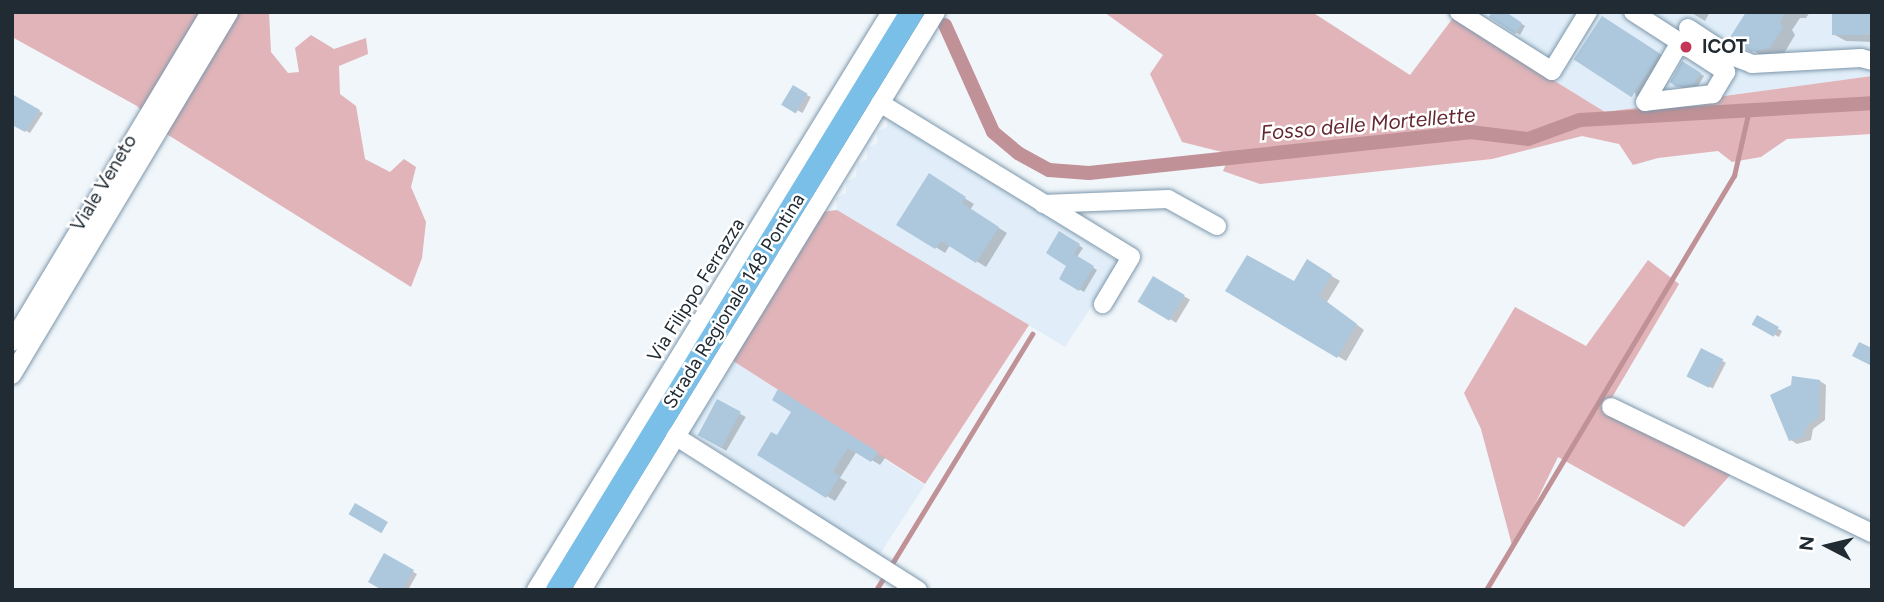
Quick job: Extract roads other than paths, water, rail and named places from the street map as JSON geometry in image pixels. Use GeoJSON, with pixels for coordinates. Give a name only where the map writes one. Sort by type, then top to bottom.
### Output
{"type":"FeatureCollection","features":[{"type":"Feature","properties":{"kind":"main road","name":"Strada Regionale 148 Pontina"},"geometry":{"type":"LineString","coordinates":[[556,590],[911,12]]}},
{"type":"Feature","properties":{"kind":"street","name":"Viale Veneto"},"geometry":{"type":"LineString","coordinates":[[12,342],[211,12]]}},
{"type":"Feature","properties":{"kind":"street","name":"Viale Veneto"},"geometry":{"type":"LineString","coordinates":[[12,375],[229,12]]}},
{"type":"Feature","properties":{"kind":"street","name":"Via Filippo Ferrazza"},"geometry":{"type":"LineString","coordinates":[[536,590],[891,12]]}},
{"type":"Feature","properties":{"kind":"street"},"geometry":{"type":"LineString","coordinates":[[582,590],[936,12]]}},
{"type":"Feature","properties":{"kind":"street"},"geometry":{"type":"LineString","coordinates":[[1459,12],[1552,71],[1583,14]]}},
{"type":"Feature","properties":{"kind":"street"},"geometry":{"type":"LineString","coordinates":[[1633,12],[1752,64],[1861,58],[1872,61]]}},
{"type":"Feature","properties":{"kind":"street"},"geometry":{"type":"LineString","coordinates":[[880,103],[1131,257],[1103,304]]}},
{"type":"Feature","properties":{"kind":"street"},"geometry":{"type":"LineString","coordinates":[[1043,204],[1168,199],[1217,226]]}},
{"type":"Feature","properties":{"kind":"street"},"geometry":{"type":"LineString","coordinates":[[1611,407],[1872,533]]}},
{"type":"Feature","properties":{"kind":"street"},"geometry":{"type":"LineString","coordinates":[[675,436],[918,590]]}},
{"type":"Feature","properties":{"kind":"waterway","name":"Fosso delle Mortellette"},"geometry":{"type":"LineString","coordinates":[[945,25],[993,132],[1018,153],[1049,170],[1089,173],[1470,132],[1528,139],[1580,120],[1872,103]]}},
{"type":"Feature","properties":{"kind":"waterway"},"geometry":{"type":"LineString","coordinates":[[1486,590],[1734,176],[1749,110]]}},
{"type":"Feature","properties":{"kind":"waterway"},"geometry":{"type":"LineString","coordinates":[[890,567],[1032,334]]}},
{"type":"Feature","properties":{"kind":"waterway"},"geometry":{"type":"LineString","coordinates":[[876,590],[886,574]]}},
{"type":"Feature","properties":{"kind":"place","name":"ICOT"},"geometry":{"type":"Point","coordinates":[1686,47]}}]}
